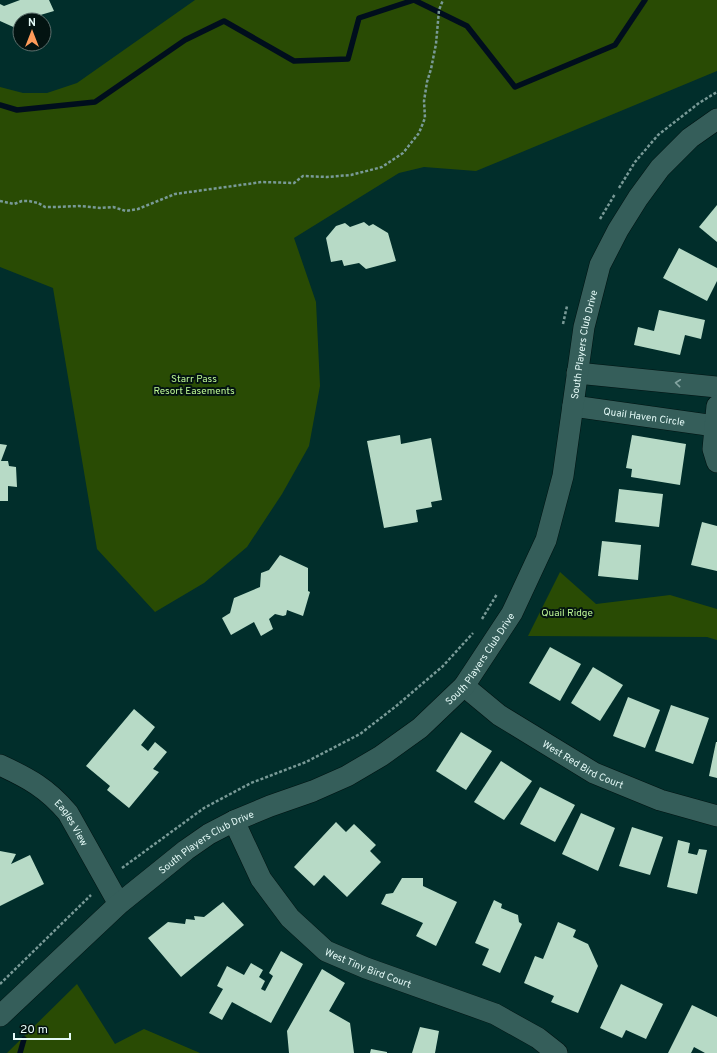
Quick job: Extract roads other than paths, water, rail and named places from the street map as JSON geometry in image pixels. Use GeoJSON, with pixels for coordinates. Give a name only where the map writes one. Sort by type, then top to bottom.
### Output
{"type":"FeatureCollection","features":[{"type":"Feature","properties":{"kind":"street","name":"South Players Club Drive"},"geometry":{"type":"LineString","coordinates":[[0,1016],[119,904],[186,850],[209,834],[234,821],[270,806],[313,791],[346,776],[381,756],[420,728],[464,686],[512,613],[546,540],[563,476],[584,327],[600,265],[618,230],[638,198],[660,168],[690,138],[717,119]]}},
{"type":"Feature","properties":{"kind":"street"},"geometry":{"type":"LineString","coordinates":[[577,373],[717,387]]}},
{"type":"Feature","properties":{"kind":"street","name":"Quail Haven Circle"},"geometry":{"type":"LineString","coordinates":[[573,406],[715,426]]}},
{"type":"Feature","properties":{"kind":"street"},"geometry":{"type":"LineString","coordinates":[[717,406],[713,449],[717,462]]}},
{"type":"Feature","properties":{"kind":"street","name":"West Red Bird Court"},"geometry":{"type":"LineString","coordinates":[[464,686],[499,715],[594,773],[660,800],[717,816]]}},
{"type":"Feature","properties":{"kind":"street","name":"Eagles View"},"geometry":{"type":"LineString","coordinates":[[0,764],[33,781],[46,791],[68,813],[119,904]]}},
{"type":"Feature","properties":{"kind":"street","name":"West Tiny Bird Court"},"geometry":{"type":"LineString","coordinates":[[234,821],[261,879],[290,918],[326,951],[366,968],[495,1014],[538,1038],[557,1053]]}},
{"type":"Feature","properties":{"kind":"waterway"},"geometry":{"type":"LineString","coordinates":[[0,105],[17,110],[95,102],[185,40],[224,21],[294,61],[348,59],[359,18],[414,0],[467,26],[515,87],[615,45],[645,0]]}},
{"type":"Feature","properties":{"kind":"waterway"},"geometry":{"type":"LineString","coordinates":[[20,1053],[24,1039]]}},
{"type":"Feature","properties":{"kind":"park label","name":"Starr Pass Resort Easements"},"geometry":{"type":"Point","coordinates":[194,384]}},
{"type":"Feature","properties":{"kind":"park label","name":"Quail Ridge"},"geometry":{"type":"Point","coordinates":[567,612]}}]}
